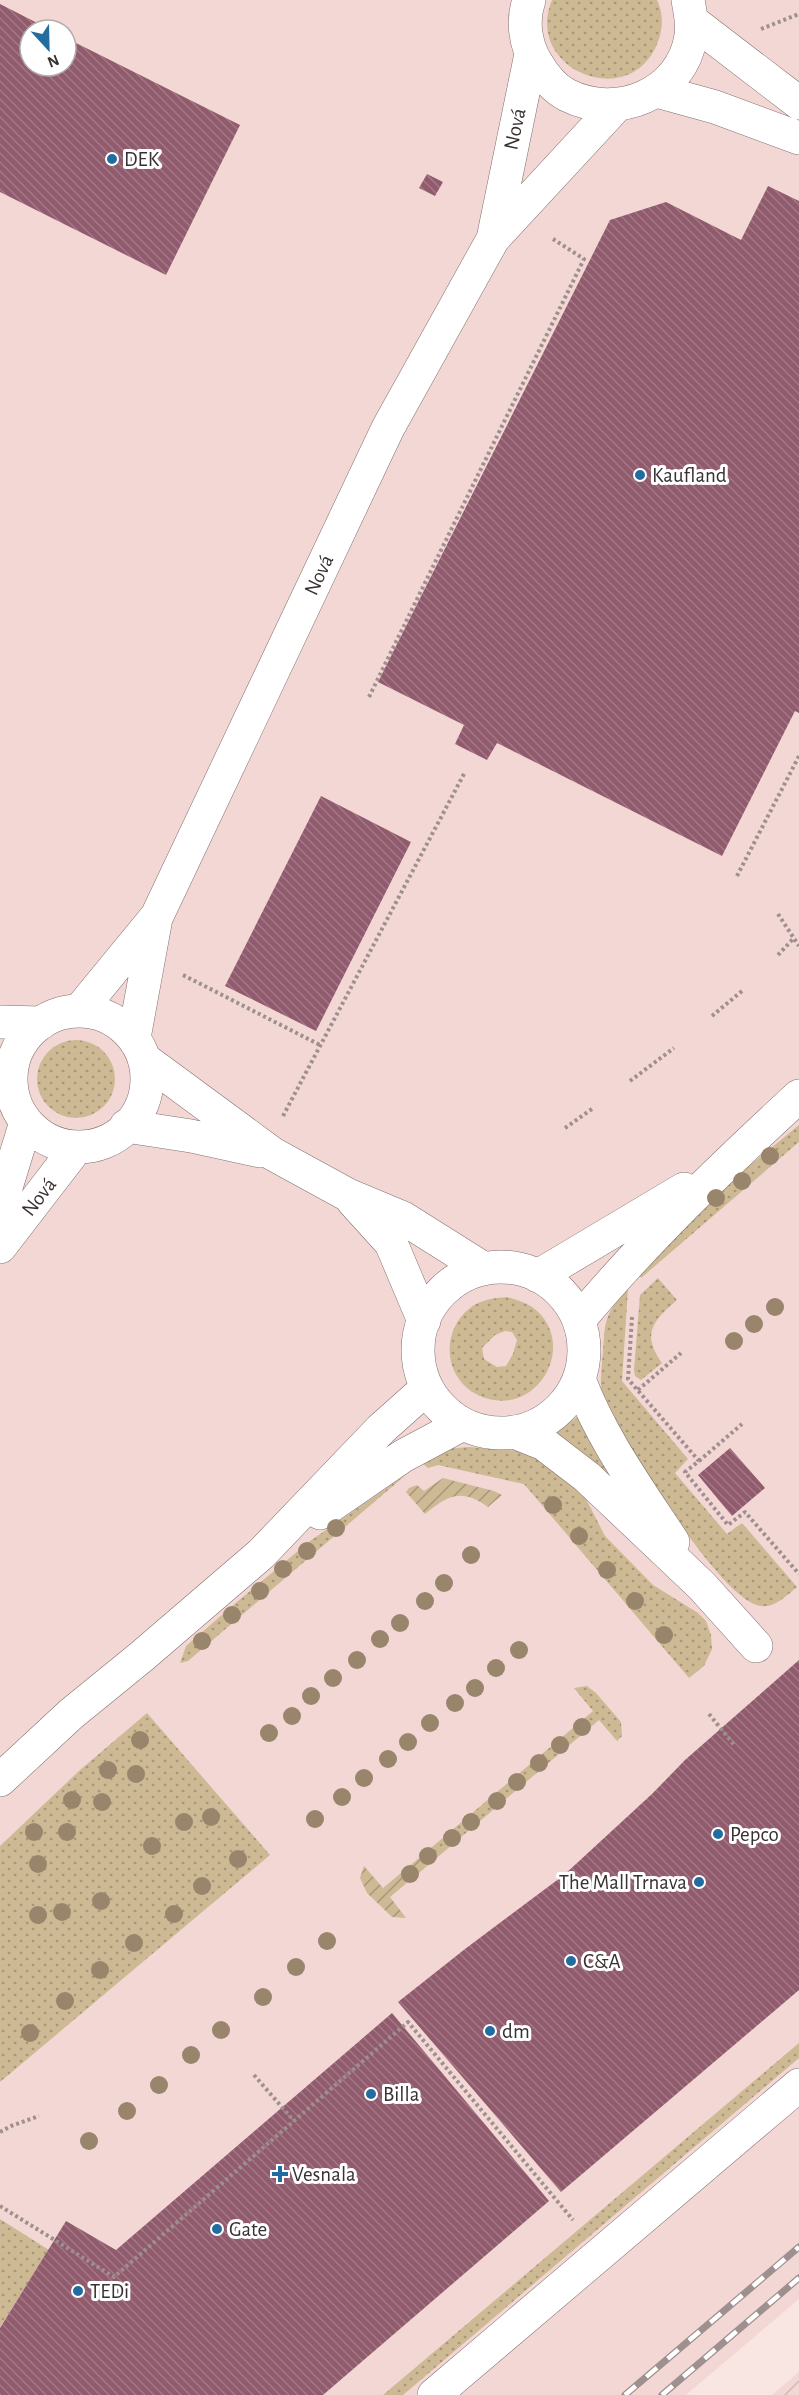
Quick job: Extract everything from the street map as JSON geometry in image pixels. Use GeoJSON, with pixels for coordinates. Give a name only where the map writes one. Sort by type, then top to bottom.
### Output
{"type":"FeatureCollection","features":[{"type":"Feature","properties":{"kind":"street","name":"Nová"},"geometry":{"type":"LineString","coordinates":[[528,0],[525,20],[531,54],[544,76],[565,94],[589,104],[616,106],[631,103],[657,91],[669,80],[679,67],[691,38],[690,11]]}},
{"type":"Feature","properties":{"kind":"street"},"geometry":{"type":"LineString","coordinates":[[690,11],[799,103]]}},
{"type":"Feature","properties":{"kind":"street","name":"Nová"},"geometry":{"type":"LineString","coordinates":[[493,239],[531,54]]}},
{"type":"Feature","properties":{"kind":"street"},"geometry":{"type":"LineString","coordinates":[[657,91],[715,107],[799,138]]}},
{"type":"Feature","properties":{"kind":"street","name":"Nová"},"geometry":{"type":"LineString","coordinates":[[79,1011],[157,916],[388,429],[493,239],[616,106]]}},
{"type":"Feature","properties":{"kind":"street","name":"Nová"},"geometry":{"type":"LineString","coordinates":[[139,1049],[157,916]]}},
{"type":"Feature","properties":{"kind":"street","name":"Nová"},"geometry":{"type":"LineString","coordinates":[[79,1011],[110,1018],[123,1027],[139,1049],[147,1077],[145,1095],[139,1112],[126,1126],[113,1138],[96,1145],[78,1148],[63,1146],[49,1140],[26,1122],[15,1102],[5,1073],[13,1063],[19,1047],[28,1034],[41,1023],[52,1016],[79,1011]]}},
{"type":"Feature","properties":{"kind":"street"},"geometry":{"type":"LineString","coordinates":[[0,1022],[41,1023]]}},
{"type":"Feature","properties":{"kind":"street"},"geometry":{"type":"LineString","coordinates":[[139,1049],[273,1154],[348,1195],[402,1218],[484,1269]]}},
{"type":"Feature","properties":{"kind":"street"},"geometry":{"type":"LineString","coordinates":[[579,1320],[621,1270],[724,1165],[799,1096]]}},
{"type":"Feature","properties":{"kind":"street","name":"Nová"},"geometry":{"type":"LineString","coordinates":[[0,1207],[26,1122]]}},
{"type":"Feature","properties":{"kind":"street"},"geometry":{"type":"LineString","coordinates":[[126,1126],[191,1136],[273,1154]]}},
{"type":"Feature","properties":{"kind":"street","name":"Nová"},"geometry":{"type":"LineString","coordinates":[[0,1247],[78,1148]]}},
{"type":"Feature","properties":{"kind":"street"},"geometry":{"type":"LineString","coordinates":[[538,1276],[724,1165]]}},
{"type":"Feature","properties":{"kind":"street"},"geometry":{"type":"LineString","coordinates":[[348,1195],[391,1243],[424,1321]]}},
{"type":"Feature","properties":{"kind":"street"},"geometry":{"type":"LineString","coordinates":[[511,1268],[538,1276],[559,1290],[579,1320],[584,1355],[579,1379],[561,1410],[539,1424],[514,1432],[488,1432],[463,1424],[442,1409],[427,1388],[418,1355],[420,1332],[424,1321],[437,1297],[458,1279],[484,1269],[511,1268]]}},
{"type":"Feature","properties":{"kind":"street"},"geometry":{"type":"LineString","coordinates":[[579,1379],[601,1430],[702,1586]]}},
{"type":"Feature","properties":{"kind":"street"},"geometry":{"type":"LineString","coordinates":[[0,1780],[70,1714],[141,1657],[261,1554],[381,1429],[427,1388]]}},
{"type":"Feature","properties":{"kind":"street"},"geometry":{"type":"LineString","coordinates":[[261,1554],[403,1456],[463,1424]]}},
{"type":"Feature","properties":{"kind":"street"},"geometry":{"type":"LineString","coordinates":[[514,1432],[544,1444],[563,1456],[702,1586],[756,1646]]}},
{"type":"Feature","properties":{"kind":"street"},"geometry":{"type":"LineString","coordinates":[[434,2395],[799,2085]]}},
{"type":"Feature","properties":{"kind":"path"},"geometry":{"type":"LineString","coordinates":[[753,32],[799,14]]}},
{"type":"Feature","properties":{"kind":"path"},"geometry":{"type":"LineString","coordinates":[[369,697],[584,258],[554,239]]}},
{"type":"Feature","properties":{"kind":"path"},"geometry":{"type":"LineString","coordinates":[[737,876],[799,756]]}},
{"type":"Feature","properties":{"kind":"path"},"geometry":{"type":"LineString","coordinates":[[283,1117],[465,772]]}},
{"type":"Feature","properties":{"kind":"path"},"geometry":{"type":"LineString","coordinates":[[778,914],[799,946]]}},
{"type":"Feature","properties":{"kind":"path"},"geometry":{"type":"LineString","coordinates":[[778,955],[793,939]]}},
{"type":"Feature","properties":{"kind":"path"},"geometry":{"type":"LineString","coordinates":[[179,973],[320,1045]]}},
{"type":"Feature","properties":{"kind":"path"},"geometry":{"type":"LineString","coordinates":[[712,1016],[742,991]]}},
{"type":"Feature","properties":{"kind":"path"},"geometry":{"type":"LineString","coordinates":[[630,1080],[674,1048]]}},
{"type":"Feature","properties":{"kind":"path"},"geometry":{"type":"LineString","coordinates":[[565,1128],[592,1108]]}},
{"type":"Feature","properties":{"kind":"path"},"geometry":{"type":"LineString","coordinates":[[632,1314],[628,1379],[699,1461]]}},
{"type":"Feature","properties":{"kind":"path"},"geometry":{"type":"LineString","coordinates":[[638,1390],[681,1353]]}},
{"type":"Feature","properties":{"kind":"path"},"geometry":{"type":"LineString","coordinates":[[742,1424],[685,1472],[728,1525],[745,1512],[799,1574]]}},
{"type":"Feature","properties":{"kind":"path"},"geometry":{"type":"LineString","coordinates":[[709,1714],[735,1746]]}},
{"type":"Feature","properties":{"kind":"path"},"geometry":{"type":"LineString","coordinates":[[0,2206],[114,2277],[408,2022],[573,2220]]}},
{"type":"Feature","properties":{"kind":"path"},"geometry":{"type":"LineString","coordinates":[[254,2075],[294,2121]]}},
{"type":"Feature","properties":{"kind":"path"},"geometry":{"type":"LineString","coordinates":[[0,2132],[39,2116]]}},
{"type":"Feature","properties":{"kind":"shaded area"},"geometry":{"type":"Polygon","coordinates":[[[0,0],[799,0],[799,2299],[686,2395],[0,2395],[0,0]]]}},
{"type":"Feature","properties":{"kind":"shaded area"},"geometry":{"type":"Polygon","coordinates":[[[552,0],[657,0],[661,11],[661,33],[657,44],[643,65],[625,76],[604,79],[583,74],[565,62],[552,46],[547,25],[552,0]]]}},
{"type":"Feature","properties":{"kind":"shaded area"},"geometry":{"type":"Polygon","coordinates":[[[68,1040],[84,1040],[98,1046],[109,1057],[115,1071],[115,1087],[109,1101],[98,1112],[84,1118],[68,1118],[54,1112],[43,1101],[37,1087],[37,1071],[43,1057],[54,1046],[68,1040]]]}},
{"type":"Feature","properties":{"kind":"shaded area"},"geometry":{"type":"Polygon","coordinates":[[[799,1125],[799,1142],[641,1278],[639,1275],[737,1176],[799,1125]]]}},
{"type":"Feature","properties":{"kind":"shaded area"},"geometry":{"type":"Polygon","coordinates":[[[658,1278],[677,1300],[656,1321],[651,1335],[652,1343],[662,1363],[641,1380],[635,1376],[634,1370],[640,1295],[658,1278]]]}},
{"type":"Feature","properties":{"kind":"shaded area"},"geometry":{"type":"Polygon","coordinates":[[[628,1289],[622,1381],[688,1459],[675,1473],[727,1534],[742,1523],[797,1587],[776,1603],[761,1606],[743,1597],[722,1577],[675,1516],[602,1400],[601,1376],[606,1323],[613,1307],[628,1289]]]}},
{"type":"Feature","properties":{"kind":"shaded area"},"geometry":{"type":"Polygon","coordinates":[[[507,1297],[530,1305],[548,1324],[553,1340],[552,1357],[547,1373],[537,1386],[523,1396],[507,1400],[489,1399],[471,1391],[457,1376],[452,1367],[450,1346],[455,1327],[467,1310],[487,1300],[507,1297]],[[505,1331],[495,1335],[482,1348],[484,1359],[497,1367],[506,1366],[517,1340],[512,1332],[505,1331]]]}},
{"type":"Feature","properties":{"kind":"shaded area"},"geometry":{"type":"Polygon","coordinates":[[[578,1416],[629,1497],[557,1433],[578,1416]]]}},
{"type":"Feature","properties":{"kind":"shaded area"},"geometry":{"type":"Polygon","coordinates":[[[469,1447],[532,1452],[582,1491],[605,1536],[653,1585],[698,1613],[706,1621],[711,1635],[712,1649],[704,1666],[689,1678],[524,1484],[438,1465],[428,1468],[422,1463],[445,1449],[469,1447]]]}},
{"type":"Feature","properties":{"kind":"shaded area"},"geometry":{"type":"Polygon","coordinates":[[[407,1474],[188,1661],[180,1663],[186,1646],[310,1541],[407,1474]]]}},
{"type":"Feature","properties":{"kind":"shaded area"},"geometry":{"type":"Polygon","coordinates":[[[443,1478],[502,1495],[488,1507],[470,1497],[455,1496],[441,1502],[425,1514],[406,1492],[417,1485],[424,1491],[443,1478]]]}},
{"type":"Feature","properties":{"kind":"shaded area"},"geometry":{"type":"Polygon","coordinates":[[[587,1686],[621,1722],[622,1736],[617,1741],[599,1720],[426,1867],[419,1858],[593,1711],[574,1688],[587,1686]]]}},
{"type":"Feature","properties":{"kind":"shaded area"},"geometry":{"type":"Polygon","coordinates":[[[147,1713],[270,1855],[0,2082],[0,1846],[80,1770],[147,1713]]]}},
{"type":"Feature","properties":{"kind":"shaded area"},"geometry":{"type":"Polygon","coordinates":[[[419,1858],[426,1867],[390,1897],[406,1918],[392,1917],[367,1893],[360,1878],[364,1866],[383,1888],[419,1858]]]}},
{"type":"Feature","properties":{"kind":"shaded area"},"geometry":{"type":"Polygon","coordinates":[[[799,2043],[799,2058],[403,2395],[383,2395],[799,2043]]]}},
{"type":"Feature","properties":{"kind":"shaded area"},"geometry":{"type":"Polygon","coordinates":[[[0,2219],[49,2250],[0,2327],[0,2219]]]}},
{"type":"Feature","properties":{"kind":"shaded area"},"geometry":{"type":"Polygon","coordinates":[[[799,2372],[799,2395],[772,2395],[799,2372]]]}},
{"type":"Feature","properties":{"kind":"building","name":"DEK"},"geometry":{"type":"Polygon","coordinates":[[[0,4],[27,18],[18,18],[18,78],[78,78],[78,44],[240,125],[166,275],[0,192],[0,4]]]}},
{"type":"Feature","properties":{"kind":"building"},"geometry":{"type":"Polygon","coordinates":[[[427,174],[443,182],[435,196],[419,188],[427,174]]]}},
{"type":"Feature","properties":{"kind":"building","name":"Kaufland"},"geometry":{"type":"Polygon","coordinates":[[[768,186],[799,201],[799,713],[795,711],[722,856],[497,743],[487,760],[455,744],[464,725],[378,682],[610,220],[666,202],[741,240],[768,186]]]}},
{"type":"Feature","properties":{"kind":"building"},"geometry":{"type":"Polygon","coordinates":[[[321,796],[411,842],[316,1031],[225,986],[321,796]]]}},
{"type":"Feature","properties":{"kind":"building"},"geometry":{"type":"Polygon","coordinates":[[[730,1448],[765,1488],[732,1516],[698,1475],[730,1448]]]}},
{"type":"Feature","properties":{"kind":"building","name":"The Mall Trnava"},"geometry":{"type":"Polygon","coordinates":[[[799,1660],[799,1990],[561,2192],[398,2002],[564,1875],[653,1793],[685,1760],[799,1660]]]}},
{"type":"Feature","properties":{"kind":"building"},"geometry":{"type":"Polygon","coordinates":[[[392,2013],[549,2201],[323,2395],[0,2395],[0,2328],[66,2221],[116,2250],[392,2013]]]}},
{"type":"Feature","properties":{"kind":"railway"},"geometry":{"type":"LineString","coordinates":[[625,2395],[799,2247]]}},
{"type":"Feature","properties":{"kind":"railway"},"geometry":{"type":"LineString","coordinates":[[662,2395],[799,2278]]}},
{"type":"Feature","properties":{"kind":"place","name":"DEK"},"geometry":{"type":"Point","coordinates":[112,159]}},
{"type":"Feature","properties":{"kind":"place","name":"Kaufland"},"geometry":{"type":"Point","coordinates":[640,475]}},
{"type":"Feature","properties":{"kind":"place","name":"Pepco"},"geometry":{"type":"Point","coordinates":[718,1834]}},
{"type":"Feature","properties":{"kind":"place","name":"The Mall Trnava"},"geometry":{"type":"Point","coordinates":[699,1882]}},
{"type":"Feature","properties":{"kind":"place","name":"C&A"},"geometry":{"type":"Point","coordinates":[571,1961]}},
{"type":"Feature","properties":{"kind":"place","name":"dm"},"geometry":{"type":"Point","coordinates":[490,2031]}},
{"type":"Feature","properties":{"kind":"place","name":"Billa"},"geometry":{"type":"Point","coordinates":[371,2094]}},
{"type":"Feature","properties":{"kind":"place","name":"Vesnala"},"geometry":{"type":"Point","coordinates":[280,2174]}},
{"type":"Feature","properties":{"kind":"place","name":"Gate"},"geometry":{"type":"Point","coordinates":[217,2229]}},
{"type":"Feature","properties":{"kind":"place","name":"TEDi"},"geometry":{"type":"Point","coordinates":[78,2291]}}]}
